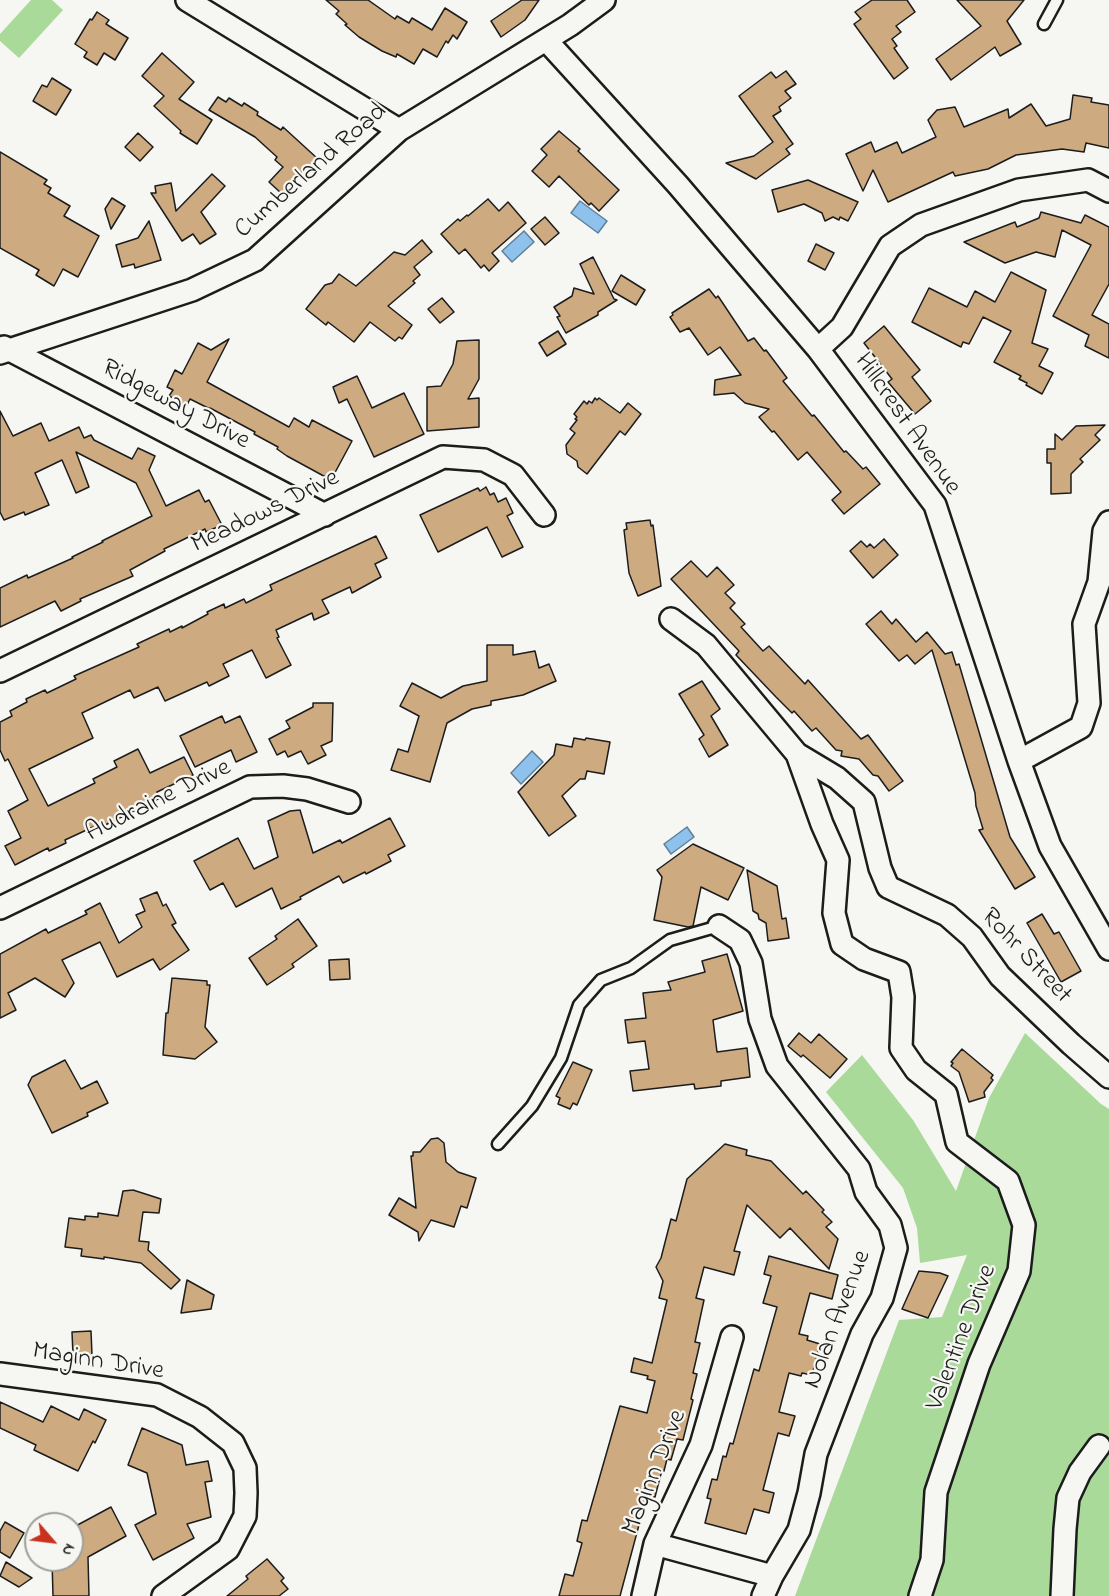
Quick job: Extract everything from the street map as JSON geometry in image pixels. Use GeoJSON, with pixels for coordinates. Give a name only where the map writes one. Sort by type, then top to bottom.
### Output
{"type":"FeatureCollection","features":[{"type":"Feature","properties":{"kind":"street"},"geometry":{"type":"LineString","coordinates":[[187,0],[399,130]]}},
{"type":"Feature","properties":{"kind":"street","name":"Cumberland Road"},"geometry":{"type":"LineString","coordinates":[[3,349],[106,320],[192,291],[255,260],[399,130],[546,40],[604,0]]}},
{"type":"Feature","properties":{"kind":"street","name":"Hillcrest Avenue"},"geometry":{"type":"LineString","coordinates":[[546,40],[678,185],[818,349],[935,505],[1019,761],[1050,846],[1109,950]]}},
{"type":"Feature","properties":{"kind":"street"},"geometry":{"type":"LineString","coordinates":[[818,349],[842,327],[890,246],[921,225],[1019,190],[1088,180],[1109,191]]}},
{"type":"Feature","properties":{"kind":"street","name":"Ridgeway Drive"},"geometry":{"type":"LineString","coordinates":[[3,349],[325,515]]}},
{"type":"Feature","properties":{"kind":"street","name":"Meadows Drive"},"geometry":{"type":"LineString","coordinates":[[0,671],[443,457],[484,460],[513,475],[544,515]]}},
{"type":"Feature","properties":{"kind":"street"},"geometry":{"type":"LineString","coordinates":[[1019,761],[1081,727],[1089,703],[1084,624],[1099,582],[1104,531],[1109,522]]}},
{"type":"Feature","properties":{"kind":"street","name":"Rohr Street"},"geometry":{"type":"LineString","coordinates":[[671,620],[706,645],[798,754],[837,778],[864,802],[880,868],[888,887],[946,915],[972,937],[1000,976],[1109,1077]]}},
{"type":"Feature","properties":{"kind":"street","name":"Valentine Drive"},"geometry":{"type":"LineString","coordinates":[[798,754],[822,824],[838,860],[834,913],[842,944],[864,959],[899,972],[903,997],[901,1048],[916,1070],[946,1094],[957,1142],[1008,1181],[1024,1224],[1019,1271],[979,1364],[936,1492],[932,1560],[920,1596]]}},
{"type":"Feature","properties":{"kind":"street","name":"Audraine Drive"},"geometry":{"type":"LineString","coordinates":[[0,908],[250,787],[283,786],[307,789],[349,802]]}},
{"type":"Feature","properties":{"kind":"street","name":"Nolan Avenue"},"geometry":{"type":"LineString","coordinates":[[719,926],[740,940],[751,963],[760,1019],[777,1066],[859,1169],[866,1192],[890,1225],[896,1248],[882,1298],[862,1334],[816,1454],[799,1530],[763,1596]]}},
{"type":"Feature","properties":{"kind":"street","name":"Maginn Drive"},"geometry":{"type":"LineString","coordinates":[[643,1596],[655,1544],[701,1445],[732,1337]]}},
{"type":"Feature","properties":{"kind":"street","name":"Maginn Drive"},"geometry":{"type":"LineString","coordinates":[[0,1374],[157,1395],[200,1417],[233,1443],[245,1468],[245,1516],[228,1549],[163,1596]]}},
{"type":"Feature","properties":{"kind":"street"},"geometry":{"type":"LineString","coordinates":[[1062,1596],[1068,1498],[1080,1472],[1099,1446]]}},
{"type":"Feature","properties":{"kind":"street"},"geometry":{"type":"LineString","coordinates":[[655,1544],[772,1576]]}},
{"type":"Feature","properties":{"kind":"lane"},"geometry":{"type":"LineString","coordinates":[[1044,24],[1057,0]]}},
{"type":"Feature","properties":{"kind":"lane"},"geometry":{"type":"LineString","coordinates":[[498,1144],[532,1106],[561,1058],[579,1005],[601,980],[631,968],[670,940],[719,926]]}},
{"type":"Feature","properties":{"kind":"green space"},"geometry":{"type":"Polygon","coordinates":[[[31,0],[52,0],[63,10],[19,58],[0,41],[0,34],[31,0]]]}},
{"type":"Feature","properties":{"kind":"green space"},"geometry":{"type":"Polygon","coordinates":[[[1025,1033],[1109,1109],[1109,1596],[795,1596],[899,1320],[942,1317],[967,1255],[920,1263],[917,1228],[903,1188],[826,1092],[862,1055],[913,1120],[956,1191],[989,1098],[1025,1033]]]}},
{"type":"Feature","properties":{"kind":"water"},"geometry":{"type":"Polygon","coordinates":[[[580,201],[607,221],[598,233],[571,213],[580,201]]]}},
{"type":"Feature","properties":{"kind":"water"},"geometry":{"type":"Polygon","coordinates":[[[524,231],[534,242],[512,262],[502,251],[524,231]]]}},
{"type":"Feature","properties":{"kind":"water"},"geometry":{"type":"Polygon","coordinates":[[[532,751],[543,762],[521,784],[511,773],[532,751]]]}},
{"type":"Feature","properties":{"kind":"water"},"geometry":{"type":"Polygon","coordinates":[[[687,827],[694,837],[671,854],[664,844],[687,827]]]}},
{"type":"Feature","properties":{"kind":"building"},"geometry":{"type":"Polygon","coordinates":[[[326,0],[368,0],[395,19],[397,16],[409,23],[412,18],[432,30],[445,8],[467,22],[457,39],[453,35],[448,43],[446,41],[437,57],[423,49],[414,64],[397,54],[396,57],[382,51],[359,37],[345,25],[347,24],[336,14],[339,11],[326,0]]]}},
{"type":"Feature","properties":{"kind":"building"},"geometry":{"type":"Polygon","coordinates":[[[522,0],[539,0],[525,20],[501,37],[491,21],[522,0]]]}},
{"type":"Feature","properties":{"kind":"building"},"geometry":{"type":"Polygon","coordinates":[[[872,0],[907,0],[915,12],[896,26],[901,32],[892,39],[897,46],[894,48],[908,68],[894,79],[854,24],[861,19],[855,12],[872,0]]]}},
{"type":"Feature","properties":{"kind":"building"},"geometry":{"type":"Polygon","coordinates":[[[957,0],[1024,0],[1007,21],[1021,44],[1000,56],[995,47],[951,80],[936,59],[981,26],[957,0]]]}},
{"type":"Feature","properties":{"kind":"building"},"geometry":{"type":"Polygon","coordinates":[[[97,12],[109,20],[106,24],[128,38],[115,60],[104,53],[97,65],[84,57],[87,52],[75,44],[90,19],[92,20],[97,12]]]}},
{"type":"Feature","properties":{"kind":"building"},"geometry":{"type":"Polygon","coordinates":[[[162,53],[194,82],[179,99],[212,120],[197,144],[180,133],[181,131],[154,106],[164,96],[142,76],[162,53]]]}},
{"type":"Feature","properties":{"kind":"building"},"geometry":{"type":"Polygon","coordinates":[[[786,71],[796,84],[785,91],[791,98],[779,107],[781,111],[773,116],[793,144],[786,149],[790,154],[756,179],[726,163],[754,156],[773,142],[739,96],[771,72],[776,78],[786,71]]]}},
{"type":"Feature","properties":{"kind":"building"},"geometry":{"type":"Polygon","coordinates":[[[52,78],[71,90],[56,115],[33,101],[42,85],[47,87],[52,78]]]}},
{"type":"Feature","properties":{"kind":"building"},"geometry":{"type":"Polygon","coordinates":[[[1073,95],[1092,98],[1091,102],[1109,105],[1109,148],[1086,143],[1084,152],[1062,149],[1016,155],[988,169],[955,176],[953,172],[888,202],[873,170],[863,191],[846,154],[871,142],[875,152],[897,142],[902,153],[936,137],[928,120],[937,110],[955,107],[964,127],[1008,109],[1009,118],[1031,104],[1046,126],[1070,119],[1073,95]]]}},
{"type":"Feature","properties":{"kind":"building"},"geometry":{"type":"Polygon","coordinates":[[[218,97],[226,102],[229,98],[242,106],[244,103],[258,112],[257,115],[281,130],[283,127],[318,159],[308,170],[305,168],[282,194],[269,182],[283,167],[275,160],[277,157],[255,137],[209,110],[218,97]]]}},
{"type":"Feature","properties":{"kind":"building"},"geometry":{"type":"Polygon","coordinates":[[[559,131],[580,149],[578,151],[619,190],[599,211],[591,203],[589,205],[559,176],[549,187],[532,171],[547,155],[541,149],[559,131]]]}},
{"type":"Feature","properties":{"kind":"building"},"geometry":{"type":"Polygon","coordinates":[[[138,133],[153,147],[140,161],[125,147],[138,133]]]}},
{"type":"Feature","properties":{"kind":"building"},"geometry":{"type":"Polygon","coordinates":[[[0,152],[47,180],[44,184],[51,188],[48,193],[70,206],[64,216],[99,236],[78,277],[63,269],[54,286],[36,275],[39,270],[0,248],[0,152]]]}},
{"type":"Feature","properties":{"kind":"building"},"geometry":{"type":"Polygon","coordinates":[[[212,174],[225,186],[201,212],[216,234],[200,244],[193,234],[182,241],[151,193],[156,193],[155,186],[171,183],[176,211],[212,174]]]}},
{"type":"Feature","properties":{"kind":"building"},"geometry":{"type":"Polygon","coordinates":[[[808,180],[858,202],[848,221],[840,217],[839,220],[833,217],[825,221],[822,213],[804,204],[778,212],[772,190],[808,180]]]}},
{"type":"Feature","properties":{"kind":"building"},"geometry":{"type":"Polygon","coordinates":[[[112,198],[125,206],[111,229],[105,209],[112,198]]]}},
{"type":"Feature","properties":{"kind":"building"},"geometry":{"type":"Polygon","coordinates":[[[488,199],[499,211],[508,202],[526,223],[492,253],[499,261],[489,271],[484,265],[481,268],[465,249],[459,254],[441,234],[458,219],[460,221],[468,216],[488,199]]]}},
{"type":"Feature","properties":{"kind":"building"},"geometry":{"type":"Polygon","coordinates":[[[1041,212],[1081,223],[1085,215],[1109,227],[1109,284],[1092,315],[1109,324],[1109,358],[1085,346],[1089,335],[1053,316],[1091,245],[1062,230],[1055,257],[1036,252],[1005,263],[964,242],[1015,222],[1017,227],[1039,218],[1041,212]]]}},
{"type":"Feature","properties":{"kind":"building"},"geometry":{"type":"Polygon","coordinates":[[[545,217],[559,233],[545,245],[531,229],[545,217]]]}},
{"type":"Feature","properties":{"kind":"building"},"geometry":{"type":"Polygon","coordinates":[[[149,221],[161,260],[135,268],[134,264],[122,267],[116,245],[138,238],[149,221]]]}},
{"type":"Feature","properties":{"kind":"building"},"geometry":{"type":"Polygon","coordinates":[[[422,240],[432,252],[414,267],[420,275],[413,281],[415,283],[388,306],[412,325],[402,339],[399,337],[395,341],[370,322],[354,342],[328,322],[326,325],[306,309],[325,285],[332,283],[339,274],[356,286],[394,252],[405,255],[422,240]]]}},
{"type":"Feature","properties":{"kind":"building"},"geometry":{"type":"Polygon","coordinates":[[[816,244],[834,253],[825,270],[808,261],[816,244]]]}},
{"type":"Feature","properties":{"kind":"building"},"geometry":{"type":"Polygon","coordinates":[[[593,257],[614,299],[617,300],[598,312],[598,315],[566,333],[554,307],[572,296],[574,288],[594,294],[580,264],[593,257]]]}},
{"type":"Feature","properties":{"kind":"building"},"geometry":{"type":"Polygon","coordinates":[[[1011,272],[1046,290],[1032,343],[1048,349],[1039,366],[1053,373],[1042,394],[1019,379],[1021,376],[994,362],[1011,331],[983,317],[969,344],[963,342],[961,347],[912,322],[929,288],[967,307],[975,291],[995,302],[1011,272]]]}},
{"type":"Feature","properties":{"kind":"building"},"geometry":{"type":"Polygon","coordinates":[[[621,275],[645,290],[636,305],[612,291],[621,275]]]}},
{"type":"Feature","properties":{"kind":"building"},"geometry":{"type":"Polygon","coordinates":[[[709,289],[716,298],[718,296],[748,341],[754,338],[764,351],[766,350],[787,378],[783,381],[812,416],[814,415],[844,452],[846,451],[863,469],[866,467],[880,484],[844,514],[832,500],[841,492],[807,452],[798,460],[759,417],[769,409],[745,403],[734,393],[714,395],[715,380],[741,375],[720,347],[708,355],[689,328],[680,332],[670,317],[672,313],[709,289]]]}},
{"type":"Feature","properties":{"kind":"building"},"geometry":{"type":"Polygon","coordinates":[[[442,298],[454,312],[440,323],[428,309],[442,298]]]}},
{"type":"Feature","properties":{"kind":"building"},"geometry":{"type":"Polygon","coordinates":[[[884,326],[920,370],[912,377],[931,401],[915,414],[888,382],[892,379],[864,343],[884,326]]]}},
{"type":"Feature","properties":{"kind":"building"},"geometry":{"type":"Polygon","coordinates":[[[558,331],[566,344],[547,356],[539,343],[558,331]]]}},
{"type":"Feature","properties":{"kind":"building"},"geometry":{"type":"Polygon","coordinates":[[[229,339],[207,382],[289,427],[294,418],[309,427],[312,420],[352,441],[331,480],[287,456],[277,449],[278,447],[254,434],[255,432],[210,408],[190,399],[187,405],[169,396],[173,390],[167,387],[175,370],[182,374],[198,343],[211,350],[229,339]]]}},
{"type":"Feature","properties":{"kind":"building"},"geometry":{"type":"Polygon","coordinates":[[[479,340],[479,379],[468,399],[479,398],[479,427],[427,431],[427,387],[441,386],[453,364],[457,341],[479,340]]]}},
{"type":"Feature","properties":{"kind":"building"},"geometry":{"type":"Polygon","coordinates":[[[357,376],[372,408],[404,393],[424,434],[374,457],[347,399],[339,403],[333,387],[357,376]]]}},
{"type":"Feature","properties":{"kind":"building"},"geometry":{"type":"Polygon","coordinates":[[[595,398],[597,400],[599,398],[620,413],[628,403],[641,414],[625,435],[620,431],[587,474],[578,467],[577,461],[567,454],[566,445],[575,433],[570,429],[577,420],[574,414],[584,401],[587,404],[589,401],[592,403],[595,398]]]}},
{"type":"Feature","properties":{"kind":"building"},"geometry":{"type":"Polygon","coordinates":[[[0,411],[13,436],[41,423],[49,441],[79,427],[84,438],[91,435],[94,440],[132,459],[138,448],[155,456],[149,470],[166,506],[199,490],[205,502],[209,500],[222,525],[206,532],[205,529],[164,549],[165,551],[130,570],[133,576],[80,599],[81,601],[61,611],[55,601],[0,627],[0,588],[73,558],[152,516],[136,483],[76,452],[89,487],[76,493],[62,460],[35,473],[49,505],[25,515],[24,512],[4,520],[0,512],[0,411]]]}},
{"type":"Feature","properties":{"kind":"building"},"geometry":{"type":"Polygon","coordinates":[[[1105,425],[1095,435],[1100,440],[1080,459],[1083,462],[1071,474],[1071,493],[1051,494],[1051,463],[1047,463],[1047,449],[1055,449],[1055,434],[1062,440],[1076,426],[1105,425]]]}},
{"type":"Feature","properties":{"kind":"building"},"geometry":{"type":"Polygon","coordinates":[[[486,487],[490,495],[494,493],[498,502],[506,498],[513,513],[507,516],[523,547],[502,557],[487,527],[438,552],[420,515],[478,488],[480,491],[486,487]]]}},
{"type":"Feature","properties":{"kind":"building"},"geometry":{"type":"Polygon","coordinates":[[[650,520],[651,526],[653,525],[661,586],[638,596],[629,573],[624,530],[627,529],[626,523],[650,520]]]}},
{"type":"Feature","properties":{"kind":"building"},"geometry":{"type":"Polygon","coordinates":[[[376,536],[387,558],[375,564],[381,577],[352,593],[350,587],[322,600],[329,613],[314,620],[312,613],[276,630],[279,637],[277,638],[291,665],[266,678],[252,650],[223,664],[229,676],[209,686],[207,682],[165,701],[158,687],[134,698],[130,690],[82,713],[93,738],[29,769],[48,806],[95,783],[93,779],[117,767],[114,761],[138,749],[150,773],[184,757],[193,775],[157,792],[160,798],[15,865],[5,846],[21,838],[8,811],[28,800],[8,759],[5,761],[0,750],[0,722],[12,716],[10,711],[27,702],[26,699],[45,690],[47,693],[76,679],[74,676],[139,647],[137,644],[169,629],[170,632],[182,626],[182,628],[224,604],[225,608],[244,599],[246,603],[272,590],[270,585],[376,536]]]}},
{"type":"Feature","properties":{"kind":"building"},"geometry":{"type":"Polygon","coordinates":[[[884,539],[898,555],[873,578],[850,551],[861,541],[867,547],[870,544],[874,548],[884,539]]]}},
{"type":"Feature","properties":{"kind":"building"},"geometry":{"type":"Polygon","coordinates":[[[691,561],[707,577],[717,567],[734,585],[725,593],[735,603],[730,608],[745,624],[741,627],[763,651],[769,646],[805,684],[808,680],[861,739],[868,735],[903,781],[889,791],[878,776],[873,775],[859,759],[841,756],[842,751],[836,750],[816,728],[812,731],[794,711],[792,713],[776,697],[736,655],[739,651],[671,579],[691,561]]]}},
{"type":"Feature","properties":{"kind":"building"},"geometry":{"type":"Polygon","coordinates":[[[881,611],[892,624],[896,619],[916,642],[927,632],[945,654],[952,652],[956,665],[959,664],[1010,837],[1035,877],[1015,889],[979,830],[983,829],[976,806],[975,793],[932,650],[915,664],[907,655],[899,661],[866,624],[881,611]]]}},
{"type":"Feature","properties":{"kind":"building"},"geometry":{"type":"Polygon","coordinates":[[[487,645],[513,645],[513,655],[535,651],[539,668],[549,664],[556,681],[523,695],[491,701],[491,705],[472,709],[447,723],[430,782],[391,770],[398,749],[408,752],[419,716],[400,706],[412,683],[441,698],[463,686],[487,681],[487,645]]]}},
{"type":"Feature","properties":{"kind":"building"},"geometry":{"type":"Polygon","coordinates":[[[702,681],[720,709],[711,716],[728,745],[709,757],[699,739],[704,735],[679,694],[702,681]]]}},
{"type":"Feature","properties":{"kind":"building"},"geometry":{"type":"Polygon","coordinates":[[[313,703],[333,703],[332,741],[321,746],[326,755],[308,764],[301,751],[288,757],[285,751],[277,755],[269,739],[290,728],[286,721],[313,707],[313,703]]]}},
{"type":"Feature","properties":{"kind":"building"},"geometry":{"type":"Polygon","coordinates":[[[222,716],[225,723],[240,716],[257,752],[236,762],[231,750],[195,767],[180,736],[222,716]]]}},
{"type":"Feature","properties":{"kind":"building"},"geometry":{"type":"Polygon","coordinates":[[[574,738],[610,742],[604,774],[587,771],[585,779],[580,779],[562,796],[576,816],[549,836],[518,792],[554,755],[556,744],[572,747],[574,738]]]}},
{"type":"Feature","properties":{"kind":"building"},"geometry":{"type":"Polygon","coordinates":[[[300,810],[313,853],[340,840],[342,843],[390,818],[405,846],[388,855],[391,861],[366,874],[365,872],[343,883],[339,876],[281,909],[272,888],[236,907],[223,883],[210,890],[194,861],[238,838],[254,869],[278,857],[268,821],[290,811],[300,810]]]}},
{"type":"Feature","properties":{"kind":"building"},"geometry":{"type":"Polygon","coordinates":[[[693,844],[744,868],[728,900],[701,887],[693,926],[654,920],[662,877],[657,870],[693,844]]]}},
{"type":"Feature","properties":{"kind":"building"},"geometry":{"type":"Polygon","coordinates":[[[747,870],[777,886],[782,919],[786,918],[789,938],[768,941],[766,923],[759,919],[758,914],[753,911],[747,870]]]}},
{"type":"Feature","properties":{"kind":"building"},"geometry":{"type":"Polygon","coordinates":[[[157,892],[163,906],[166,904],[176,923],[172,925],[189,950],[160,970],[153,959],[117,977],[100,942],[62,960],[74,983],[65,997],[35,978],[8,993],[16,1010],[0,1018],[0,954],[46,929],[48,933],[87,914],[85,911],[100,903],[119,943],[142,927],[136,915],[145,911],[140,899],[157,892]]]}},
{"type":"Feature","properties":{"kind":"building"},"geometry":{"type":"Polygon","coordinates":[[[1042,914],[1054,934],[1059,932],[1081,971],[1061,982],[1027,923],[1042,914]]]}},
{"type":"Feature","properties":{"kind":"building"},"geometry":{"type":"Polygon","coordinates":[[[298,919],[317,946],[292,964],[294,967],[267,985],[249,958],[277,939],[275,936],[298,919]]]}},
{"type":"Feature","properties":{"kind":"building"},"geometry":{"type":"Polygon","coordinates":[[[727,954],[743,1011],[713,1020],[717,1052],[747,1048],[750,1077],[721,1081],[721,1086],[695,1089],[694,1084],[633,1091],[630,1071],[649,1069],[645,1041],[628,1043],[625,1020],[646,1018],[643,993],[671,990],[668,982],[705,972],[702,961],[727,954]]]}},
{"type":"Feature","properties":{"kind":"building"},"geometry":{"type":"Polygon","coordinates":[[[349,959],[350,979],[330,980],[329,960],[349,959]]]}},
{"type":"Feature","properties":{"kind":"building"},"geometry":{"type":"Polygon","coordinates":[[[172,978],[207,981],[207,985],[210,985],[205,1027],[217,1042],[195,1059],[163,1055],[166,1013],[168,1013],[172,978]]]}},
{"type":"Feature","properties":{"kind":"building"},"geometry":{"type":"Polygon","coordinates":[[[799,1033],[811,1043],[819,1034],[847,1059],[830,1078],[803,1055],[801,1057],[788,1046],[799,1033]]]}},
{"type":"Feature","properties":{"kind":"building"},"geometry":{"type":"Polygon","coordinates":[[[962,1049],[993,1075],[991,1078],[993,1080],[984,1092],[985,1097],[969,1102],[959,1072],[951,1066],[953,1063],[951,1062],[962,1049]]]}},
{"type":"Feature","properties":{"kind":"building"},"geometry":{"type":"Polygon","coordinates":[[[65,1060],[81,1089],[97,1081],[108,1103],[87,1113],[88,1116],[52,1133],[28,1085],[32,1077],[65,1060]]]}},
{"type":"Feature","properties":{"kind":"building"},"geometry":{"type":"Polygon","coordinates":[[[573,1062],[592,1070],[577,1105],[573,1103],[570,1109],[558,1104],[560,1098],[556,1096],[573,1062]]]}},
{"type":"Feature","properties":{"kind":"building"},"geometry":{"type":"Polygon","coordinates":[[[438,1138],[444,1143],[446,1162],[458,1172],[476,1178],[467,1208],[461,1206],[454,1227],[431,1220],[419,1241],[418,1232],[389,1215],[399,1198],[416,1208],[411,1156],[413,1152],[420,1152],[431,1139],[438,1138]]]}},
{"type":"Feature","properties":{"kind":"building"},"geometry":{"type":"Polygon","coordinates":[[[725,1144],[747,1150],[746,1155],[771,1161],[803,1194],[806,1191],[824,1210],[822,1212],[832,1222],[826,1227],[838,1239],[829,1269],[790,1228],[780,1238],[747,1205],[734,1251],[740,1252],[734,1275],[704,1267],[696,1298],[704,1300],[695,1342],[700,1343],[693,1373],[697,1374],[683,1440],[677,1439],[671,1460],[667,1459],[655,1497],[647,1495],[620,1596],[559,1596],[565,1574],[573,1576],[582,1543],[577,1541],[582,1520],[587,1521],[620,1406],[647,1413],[655,1381],[647,1379],[648,1376],[631,1372],[634,1358],[652,1363],[667,1300],[659,1298],[663,1281],[656,1267],[661,1258],[671,1219],[676,1221],[687,1179],[725,1144]]]}},
{"type":"Feature","properties":{"kind":"building"},"geometry":{"type":"Polygon","coordinates":[[[133,1190],[161,1199],[159,1213],[143,1212],[139,1241],[149,1242],[148,1250],[180,1280],[171,1289],[141,1263],[81,1256],[82,1249],[65,1247],[69,1218],[85,1220],[85,1216],[98,1217],[98,1213],[118,1216],[123,1191],[133,1190]]]}},
{"type":"Feature","properties":{"kind":"building"},"geometry":{"type":"Polygon","coordinates":[[[769,1256],[838,1275],[832,1299],[810,1293],[799,1334],[808,1336],[807,1340],[820,1344],[812,1375],[802,1373],[801,1376],[789,1373],[779,1412],[795,1416],[789,1436],[778,1433],[763,1490],[774,1493],[769,1513],[754,1509],[746,1534],[705,1523],[711,1499],[707,1498],[712,1479],[717,1480],[723,1456],[726,1457],[730,1443],[733,1444],[754,1369],[759,1371],[777,1307],[763,1303],[771,1276],[764,1274],[769,1256]]]}},
{"type":"Feature","properties":{"kind":"building"},"geometry":{"type":"Polygon","coordinates":[[[919,1271],[948,1276],[928,1318],[902,1309],[919,1271]]]}},
{"type":"Feature","properties":{"kind":"building"},"geometry":{"type":"Polygon","coordinates":[[[187,1280],[214,1295],[211,1309],[181,1313],[187,1280]]]}},
{"type":"Feature","properties":{"kind":"building"},"geometry":{"type":"Polygon","coordinates":[[[91,1331],[92,1355],[73,1355],[72,1332],[91,1331]]]}},
{"type":"Feature","properties":{"kind":"building"},"geometry":{"type":"Polygon","coordinates":[[[0,1402],[43,1422],[51,1406],[79,1420],[84,1409],[106,1420],[78,1471],[34,1450],[36,1445],[0,1428],[0,1402]]]}},
{"type":"Feature","properties":{"kind":"building"},"geometry":{"type":"Polygon","coordinates":[[[142,1428],[182,1445],[186,1465],[208,1461],[212,1481],[205,1482],[211,1517],[187,1524],[194,1538],[153,1560],[135,1525],[156,1514],[147,1473],[128,1465],[142,1428]]]}},
{"type":"Feature","properties":{"kind":"building"},"geometry":{"type":"Polygon","coordinates":[[[111,1507],[126,1536],[88,1557],[89,1596],[53,1596],[52,1572],[84,1572],[84,1522],[111,1507]]]}},
{"type":"Feature","properties":{"kind":"building"},"geometry":{"type":"Polygon","coordinates":[[[5,1522],[24,1533],[10,1558],[0,1552],[0,1531],[5,1522]]]}},
{"type":"Feature","properties":{"kind":"building"},"geometry":{"type":"Polygon","coordinates":[[[267,1559],[284,1578],[281,1581],[288,1589],[279,1596],[227,1596],[248,1579],[246,1576],[267,1559]]]}},
{"type":"Feature","properties":{"kind":"building"},"geometry":{"type":"Polygon","coordinates":[[[6,1562],[32,1578],[19,1587],[0,1576],[6,1562]]]}}]}
